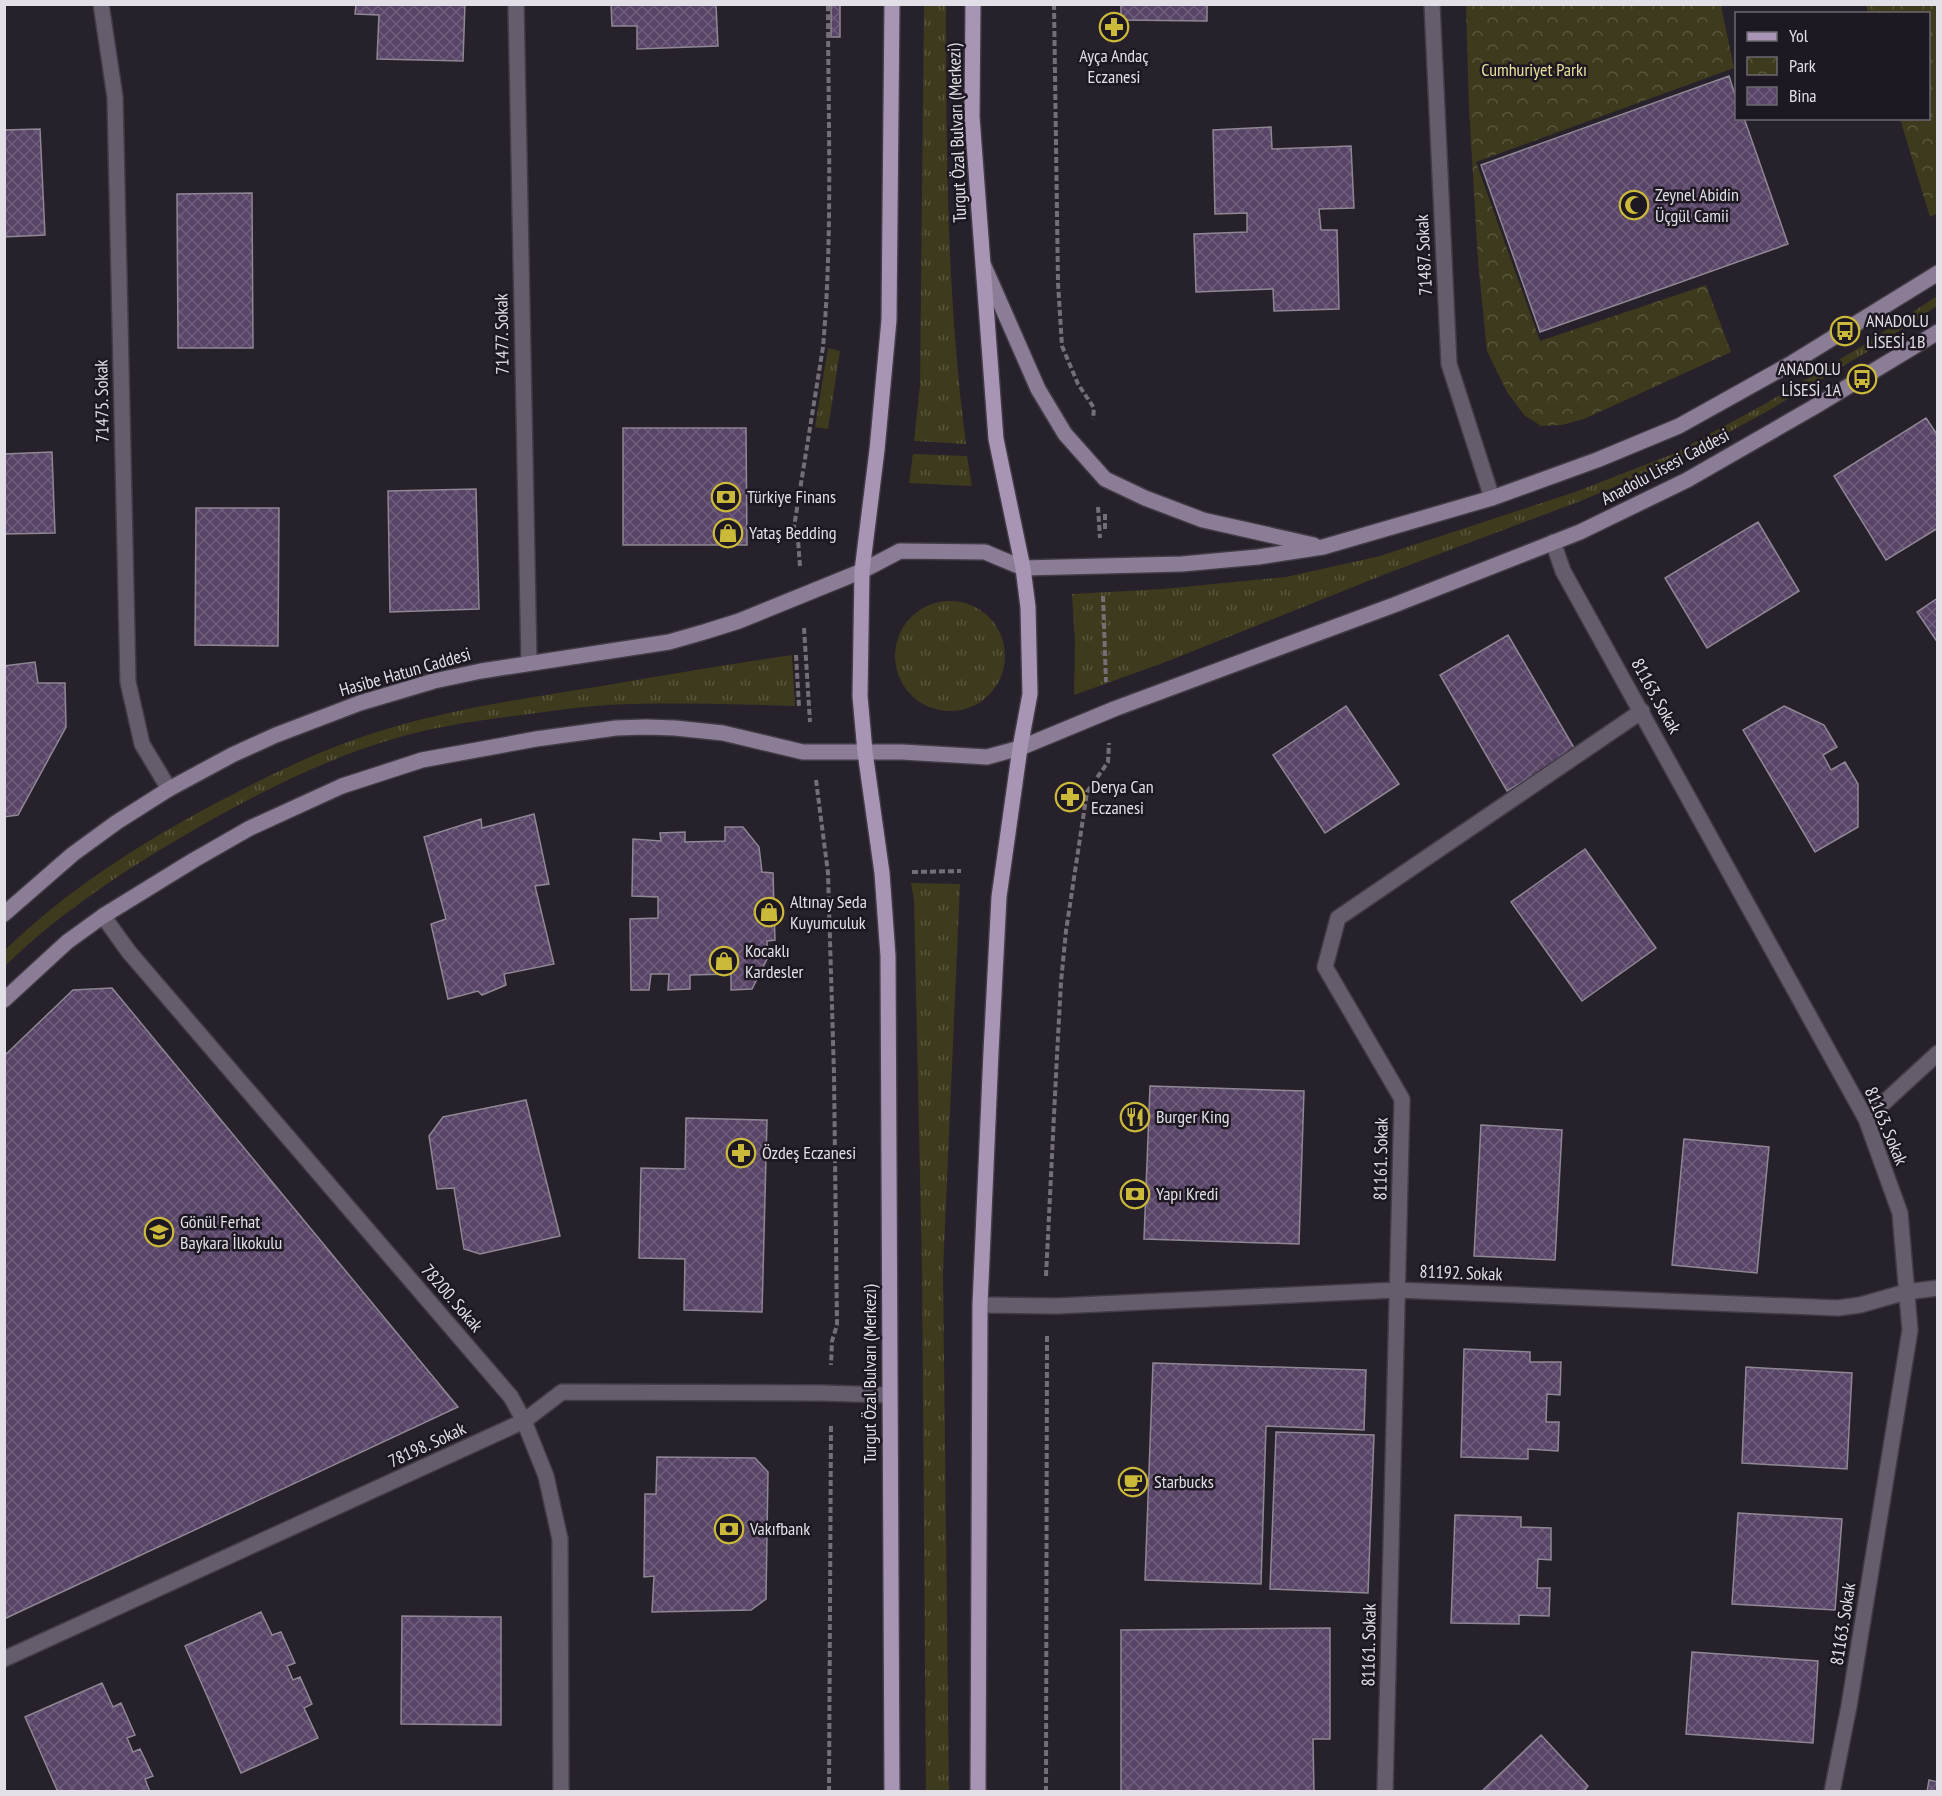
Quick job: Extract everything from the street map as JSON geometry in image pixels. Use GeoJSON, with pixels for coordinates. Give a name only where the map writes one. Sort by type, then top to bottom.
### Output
{"type":"FeatureCollection","features":[{"type":"Feature","properties":{"kind":"main road","name":"Turgut Özal Bulvarı (Merkezi)"},"geometry":{"type":"LineString","coordinates":[[973,4],[972,117],[996,439],[1023,568],[1028,607],[1030,694],[999,897],[980,1305]]}},
{"type":"Feature","properties":{"kind":"main road","name":"Turgut Özal Bulvarı (Merkezi)"},"geometry":{"type":"LineString","coordinates":[[892,11],[889,320],[877,450],[862,571],[860,696],[865,752],[882,873],[888,956],[892,1791]]}},
{"type":"Feature","properties":{"kind":"main road"},"geometry":{"type":"LineString","coordinates":[[982,260],[1038,389],[1065,434],[1105,479],[1145,498],[1203,520],[1323,547]]}},
{"type":"Feature","properties":{"kind":"main road","name":"Anadolu Lisesi Caddesi"},"geometry":{"type":"LineString","coordinates":[[1023,568],[1182,564],[1258,557],[1323,547],[1492,498],[1597,460],[1679,426],[1792,363],[1938,273]]}},
{"type":"Feature","properties":{"kind":"main road","name":"Anadolu Lisesi Caddesi"},"geometry":{"type":"LineString","coordinates":[[865,752],[987,758],[1020,748],[1114,709],[1394,605],[1580,532],[1687,480],[1938,332]]}},
{"type":"Feature","properties":{"kind":"main road","name":"Hasibe Hatun Caddesi"},"geometry":{"type":"LineString","coordinates":[[4,914],[74,854],[117,822],[169,789],[267,739],[360,703],[434,681],[529,663],[669,642],[739,621],[862,571],[900,551],[985,552],[1023,568]]}},
{"type":"Feature","properties":{"kind":"main road"},"geometry":{"type":"LineString","coordinates":[[4,1000],[67,942],[103,916],[194,860],[250,828],[342,786],[422,760],[536,739],[646,727],[723,733],[803,752],[865,752]]}},
{"type":"Feature","properties":{"kind":"main road"},"geometry":{"type":"LineString","coordinates":[[978,1791],[980,1305]]}},
{"type":"Feature","properties":{"kind":"street","name":"71475. Sokak"},"geometry":{"type":"LineString","coordinates":[[101,4],[115,97],[128,682],[142,744],[169,789]]}},
{"type":"Feature","properties":{"kind":"street","name":"71477. Sokak"},"geometry":{"type":"LineString","coordinates":[[516,4],[529,663]]}},
{"type":"Feature","properties":{"kind":"street","name":"71487. Sokak"},"geometry":{"type":"LineString","coordinates":[[1432,4],[1449,364],[1492,498]]}},
{"type":"Feature","properties":{"kind":"street","name":"81163. Sokak"},"geometry":{"type":"LineString","coordinates":[[1553,542],[1563,571],[1866,1119],[1900,1212],[1910,1330],[1849,1706],[1832,1791]]}},
{"type":"Feature","properties":{"kind":"street","name":"81161. Sokak"},"geometry":{"type":"LineString","coordinates":[[1385,1791],[1402,1099],[1325,967],[1338,918],[1642,711]]}},
{"type":"Feature","properties":{"kind":"street","name":"78200. Sokak"},"geometry":{"type":"LineString","coordinates":[[103,916],[129,952],[511,1398],[524,1421],[546,1476],[560,1539],[561,1791]]}},
{"type":"Feature","properties":{"kind":"street"},"geometry":{"type":"LineString","coordinates":[[1866,1119],[1938,1053]]}},
{"type":"Feature","properties":{"kind":"street","name":"81192. Sokak"},"geometry":{"type":"LineString","coordinates":[[980,1305],[1057,1306],[1397,1290],[1838,1308],[1860,1305],[1906,1292],[1938,1288]]}},
{"type":"Feature","properties":{"kind":"street","name":"78198. Sokak"},"geometry":{"type":"LineString","coordinates":[[4,1659],[524,1421],[562,1392],[889,1395]]}},
{"type":"Feature","properties":{"kind":"path"},"geometry":{"type":"LineString","coordinates":[[798,540],[794,527],[825,326],[828,241],[828,4]]}},
{"type":"Feature","properties":{"kind":"path"},"geometry":{"type":"LineString","coordinates":[[1054,4],[1058,284],[1062,346],[1078,384],[1094,408],[1092,424]]}},
{"type":"Feature","properties":{"kind":"path"},"geometry":{"type":"LineString","coordinates":[[1105,514],[1105,531]]}},
{"type":"Feature","properties":{"kind":"path"},"geometry":{"type":"LineString","coordinates":[[796,654],[799,706]]}},
{"type":"Feature","properties":{"kind":"path"},"geometry":{"type":"LineString","coordinates":[[806,654],[808,705]]}},
{"type":"Feature","properties":{"kind":"path"},"geometry":{"type":"LineString","coordinates":[[1046,1284],[1060,1003],[1066,931],[1087,792],[1108,762],[1109,743]]}},
{"type":"Feature","properties":{"kind":"path"},"geometry":{"type":"LineString","coordinates":[[820,815],[828,873],[834,1085],[837,1326],[832,1341]]}},
{"type":"Feature","properties":{"kind":"path"},"geometry":{"type":"LineString","coordinates":[[912,872],[961,871]]}},
{"type":"Feature","properties":{"kind":"path"},"geometry":{"type":"LineString","coordinates":[[1046,1791],[1047,1328]]}},
{"type":"Feature","properties":{"kind":"path"},"geometry":{"type":"LineString","coordinates":[[829,1791],[830,1463]]}},
{"type":"Feature","properties":{"kind":"green space"},"geometry":{"type":"Polygon","coordinates":[[[924,5],[946,5],[947,170],[951,279],[966,444],[914,441],[920,385],[924,5]]]}},
{"type":"Feature","properties":{"kind":"green space","name":"Cumhuriyet Parkı"},"geometry":{"type":"Polygon","coordinates":[[[1466,5],[1727,5],[1721,6],[1734,68],[1476,162],[1540,341],[1706,285],[1731,352],[1584,419],[1562,425],[1541,426],[1524,415],[1507,392],[1487,351],[1478,261],[1469,108],[1466,5]]]}},
{"type":"Feature","properties":{"kind":"green space"},"geometry":{"type":"Polygon","coordinates":[[[1866,5],[1937,5],[1938,213],[1930,217],[1900,120],[1930,120],[1930,12],[1868,12],[1866,5]]]}},
{"type":"Feature","properties":{"kind":"green space"},"geometry":{"type":"Polygon","coordinates":[[[1937,296],[1937,306],[1865,353],[1766,412],[1674,462],[1578,502],[1383,575],[1163,663],[1074,695],[1075,643],[1072,594],[1163,589],[1286,577],[1380,556],[1575,492],[1673,454],[1763,405],[1862,346],[1937,296]]]}},
{"type":"Feature","properties":{"kind":"green space"},"geometry":{"type":"Polygon","coordinates":[[[828,348],[840,351],[828,429],[815,427],[828,348]]]}},
{"type":"Feature","properties":{"kind":"green space"},"geometry":{"type":"Polygon","coordinates":[[[913,454],[967,456],[972,486],[909,483],[913,454]]]}},
{"type":"Feature","properties":{"kind":"green space"},"geometry":{"type":"Polygon","coordinates":[[[950,601],[971,605],[989,617],[1001,635],[1005,656],[1001,677],[989,695],[971,707],[950,711],[929,707],[911,695],[899,677],[895,656],[899,635],[911,617],[929,605],[950,601]]]}},
{"type":"Feature","properties":{"kind":"green space"},"geometry":{"type":"Polygon","coordinates":[[[792,655],[795,706],[655,704],[573,708],[427,730],[386,741],[328,762],[246,801],[142,861],[71,910],[5,966],[5,950],[53,907],[105,869],[216,803],[323,752],[390,728],[471,708],[792,655]]]}},
{"type":"Feature","properties":{"kind":"green space"},"geometry":{"type":"Polygon","coordinates":[[[911,883],[960,884],[943,1271],[949,1792],[926,1791],[922,1269],[914,900],[911,883]]]}},
{"type":"Feature","properties":{"kind":"building"},"geometry":{"type":"Polygon","coordinates":[[[356,4],[465,4],[463,61],[377,59],[379,15],[355,14],[356,4]]]}},
{"type":"Feature","properties":{"kind":"building"},"geometry":{"type":"Polygon","coordinates":[[[611,4],[716,4],[718,46],[637,49],[637,26],[612,26],[611,4]]]}},
{"type":"Feature","properties":{"kind":"building"},"geometry":{"type":"Polygon","coordinates":[[[831,4],[840,4],[840,37],[831,37],[831,4]]]}},
{"type":"Feature","properties":{"kind":"building"},"geometry":{"type":"Polygon","coordinates":[[[1121,4],[1207,4],[1207,21],[1121,20],[1121,4]]]}},
{"type":"Feature","properties":{"kind":"building","name":"Zeynel Abidin Üçgül Camii"},"geometry":{"type":"Polygon","coordinates":[[[1729,76],[1735,95],[1735,120],[1745,120],[1788,244],[1540,332],[1481,165],[1729,76]]]}},
{"type":"Feature","properties":{"kind":"building"},"geometry":{"type":"Polygon","coordinates":[[[1271,127],[1272,149],[1351,146],[1354,208],[1319,209],[1321,230],[1337,230],[1339,309],[1274,311],[1273,289],[1196,292],[1194,234],[1247,232],[1247,213],[1215,214],[1213,130],[1271,127]]]}},
{"type":"Feature","properties":{"kind":"building"},"geometry":{"type":"Polygon","coordinates":[[[40,129],[45,235],[4,237],[4,130],[40,129]]]}},
{"type":"Feature","properties":{"kind":"building"},"geometry":{"type":"Polygon","coordinates":[[[252,193],[253,348],[178,348],[177,194],[252,193]]]}},
{"type":"Feature","properties":{"kind":"building"},"geometry":{"type":"Polygon","coordinates":[[[1926,418],[1938,436],[1938,528],[1886,560],[1834,476],[1926,418]]]}},
{"type":"Feature","properties":{"kind":"building"},"geometry":{"type":"Polygon","coordinates":[[[623,428],[746,428],[747,545],[623,545],[623,428]]]}},
{"type":"Feature","properties":{"kind":"building"},"geometry":{"type":"Polygon","coordinates":[[[52,452],[55,533],[4,534],[4,454],[52,452]]]}},
{"type":"Feature","properties":{"kind":"building"},"geometry":{"type":"Polygon","coordinates":[[[476,489],[479,609],[390,612],[388,491],[476,489]]]}},
{"type":"Feature","properties":{"kind":"building"},"geometry":{"type":"Polygon","coordinates":[[[196,508],[279,508],[278,646],[195,645],[196,508]]]}},
{"type":"Feature","properties":{"kind":"building"},"geometry":{"type":"Polygon","coordinates":[[[1758,522],[1799,591],[1707,648],[1665,578],[1758,522]]]}},
{"type":"Feature","properties":{"kind":"building"},"geometry":{"type":"Polygon","coordinates":[[[1938,598],[1938,643],[1917,612],[1938,598]]]}},
{"type":"Feature","properties":{"kind":"building"},"geometry":{"type":"Polygon","coordinates":[[[1508,635],[1576,751],[1507,791],[1440,675],[1508,635]]]}},
{"type":"Feature","properties":{"kind":"building"},"geometry":{"type":"Polygon","coordinates":[[[35,662],[38,683],[65,683],[66,727],[18,815],[4,817],[4,666],[35,662]]]}},
{"type":"Feature","properties":{"kind":"building"},"geometry":{"type":"Polygon","coordinates":[[[1346,706],[1399,784],[1325,833],[1273,755],[1346,706]]]}},
{"type":"Feature","properties":{"kind":"building"},"geometry":{"type":"Polygon","coordinates":[[[1784,706],[1824,725],[1837,747],[1823,755],[1831,770],[1845,762],[1858,784],[1858,827],[1815,852],[1743,730],[1784,706]]]}},
{"type":"Feature","properties":{"kind":"building"},"geometry":{"type":"Polygon","coordinates":[[[534,814],[549,884],[535,886],[554,964],[504,974],[506,985],[482,995],[478,991],[448,999],[431,924],[446,919],[424,837],[481,819],[482,828],[534,814]]]}},
{"type":"Feature","properties":{"kind":"building"},"geometry":{"type":"Polygon","coordinates":[[[725,827],[743,827],[759,847],[762,872],[773,873],[775,940],[767,941],[767,959],[752,989],[731,990],[731,974],[690,975],[690,989],[668,990],[669,974],[651,974],[649,990],[631,990],[630,919],[658,918],[658,897],[632,896],[633,839],[661,841],[660,833],[685,832],[685,842],[725,841],[725,827]]]}},
{"type":"Feature","properties":{"kind":"building"},"geometry":{"type":"Polygon","coordinates":[[[1585,849],[1656,948],[1582,1001],[1511,902],[1585,849]]]}},
{"type":"Feature","properties":{"kind":"building","name":"Gönül Ferhat Baykara İlkokulu"},"geometry":{"type":"Polygon","coordinates":[[[112,988],[458,1407],[4,1619],[4,1056],[73,990],[112,988]]]}},
{"type":"Feature","properties":{"kind":"building"},"geometry":{"type":"Polygon","coordinates":[[[1150,1086],[1304,1091],[1299,1244],[1144,1239],[1150,1086]]]}},
{"type":"Feature","properties":{"kind":"building"},"geometry":{"type":"Polygon","coordinates":[[[526,1100],[560,1236],[480,1254],[464,1249],[454,1188],[437,1189],[429,1136],[443,1117],[526,1100]]]}},
{"type":"Feature","properties":{"kind":"building"},"geometry":{"type":"Polygon","coordinates":[[[686,1118],[767,1120],[762,1312],[684,1310],[685,1259],[639,1258],[641,1168],[685,1169],[686,1118]]]}},
{"type":"Feature","properties":{"kind":"building"},"geometry":{"type":"Polygon","coordinates":[[[1481,1125],[1562,1130],[1555,1260],[1474,1256],[1481,1125]]]}},
{"type":"Feature","properties":{"kind":"building"},"geometry":{"type":"Polygon","coordinates":[[[1684,1139],[1769,1147],[1757,1273],[1672,1265],[1684,1139]]]}},
{"type":"Feature","properties":{"kind":"building"},"geometry":{"type":"Polygon","coordinates":[[[1464,1349],[1530,1352],[1530,1362],[1561,1362],[1560,1395],[1547,1394],[1546,1422],[1559,1422],[1558,1451],[1528,1449],[1528,1459],[1461,1457],[1464,1349]]]}},
{"type":"Feature","properties":{"kind":"building"},"geometry":{"type":"Polygon","coordinates":[[[1153,1363],[1366,1370],[1364,1430],[1266,1426],[1261,1584],[1145,1580],[1153,1363]]]}},
{"type":"Feature","properties":{"kind":"building"},"geometry":{"type":"Polygon","coordinates":[[[1746,1367],[1852,1373],[1847,1469],[1742,1463],[1746,1367]]]}},
{"type":"Feature","properties":{"kind":"building"},"geometry":{"type":"Polygon","coordinates":[[[1276,1432],[1374,1435],[1368,1593],[1270,1589],[1276,1432]]]}},
{"type":"Feature","properties":{"kind":"building"},"geometry":{"type":"Polygon","coordinates":[[[657,1457],[755,1458],[768,1472],[766,1599],[751,1610],[652,1612],[654,1576],[644,1577],[645,1494],[656,1494],[657,1457]]]}},
{"type":"Feature","properties":{"kind":"building"},"geometry":{"type":"Polygon","coordinates":[[[1738,1513],[1842,1519],[1835,1610],[1732,1604],[1738,1513]]]}},
{"type":"Feature","properties":{"kind":"building"},"geometry":{"type":"Polygon","coordinates":[[[1455,1515],[1521,1517],[1521,1527],[1551,1528],[1551,1560],[1538,1559],[1537,1588],[1550,1588],[1549,1616],[1519,1615],[1519,1624],[1451,1623],[1455,1515]]]}},
{"type":"Feature","properties":{"kind":"building"},"geometry":{"type":"Polygon","coordinates":[[[261,1612],[272,1635],[281,1632],[295,1663],[287,1666],[293,1680],[300,1677],[312,1704],[304,1708],[318,1738],[241,1773],[185,1646],[261,1612]]]}},
{"type":"Feature","properties":{"kind":"building"},"geometry":{"type":"Polygon","coordinates":[[[402,1616],[501,1617],[501,1725],[401,1724],[402,1616]]]}},
{"type":"Feature","properties":{"kind":"building"},"geometry":{"type":"Polygon","coordinates":[[[1330,1628],[1330,1739],[1313,1739],[1314,1792],[1121,1792],[1121,1630],[1330,1628]]]}},
{"type":"Feature","properties":{"kind":"building"},"geometry":{"type":"Polygon","coordinates":[[[1692,1652],[1818,1661],[1813,1743],[1686,1734],[1692,1652]]]}},
{"type":"Feature","properties":{"kind":"building"},"geometry":{"type":"Polygon","coordinates":[[[102,1683],[113,1707],[121,1703],[135,1735],[127,1738],[133,1752],[140,1749],[153,1776],[145,1779],[150,1792],[58,1792],[25,1717],[102,1683]]]}},
{"type":"Feature","properties":{"kind":"building"},"geometry":{"type":"Polygon","coordinates":[[[1541,1735],[1588,1786],[1583,1792],[1481,1792],[1541,1735]]]}},
{"type":"Feature","properties":{"kind":"building"},"geometry":{"type":"Polygon","coordinates":[[[1929,1780],[1938,1782],[1938,1792],[1927,1792],[1929,1780]]]}},
{"type":"Feature","properties":{"kind":"place","name":"Ayça Andaç Eczanesi"},"geometry":{"type":"Point","coordinates":[1114,27]}},
{"type":"Feature","properties":{"kind":"place","name":"Zeynel Abidin Üçgül Camii"},"geometry":{"type":"Point","coordinates":[1634,205]}},
{"type":"Feature","properties":{"kind":"place","name":"ANADOLU LİSESİ 1B"},"geometry":{"type":"Point","coordinates":[1845,331]}},
{"type":"Feature","properties":{"kind":"place","name":"ANADOLU LİSESİ 1A"},"geometry":{"type":"Point","coordinates":[1862,379]}},
{"type":"Feature","properties":{"kind":"place","name":"Türkiye Finans"},"geometry":{"type":"Point","coordinates":[726,497]}},
{"type":"Feature","properties":{"kind":"place","name":"Yataş Bedding"},"geometry":{"type":"Point","coordinates":[728,533]}},
{"type":"Feature","properties":{"kind":"place","name":"Derya Can Eczanesi"},"geometry":{"type":"Point","coordinates":[1070,797]}},
{"type":"Feature","properties":{"kind":"place","name":"Altınay Seda Kuyumculuk"},"geometry":{"type":"Point","coordinates":[769,912]}},
{"type":"Feature","properties":{"kind":"place","name":"Kocaklı Kardesler"},"geometry":{"type":"Point","coordinates":[724,961]}},
{"type":"Feature","properties":{"kind":"place","name":"Burger King"},"geometry":{"type":"Point","coordinates":[1135,1117]}},
{"type":"Feature","properties":{"kind":"place","name":"Özdeş Eczanesi"},"geometry":{"type":"Point","coordinates":[741,1153]}},
{"type":"Feature","properties":{"kind":"place","name":"Yapı Kredi"},"geometry":{"type":"Point","coordinates":[1135,1194]}},
{"type":"Feature","properties":{"kind":"place","name":"Gönül Ferhat Baykara İlkokulu"},"geometry":{"type":"Point","coordinates":[159,1232]}},
{"type":"Feature","properties":{"kind":"place","name":"Starbucks"},"geometry":{"type":"Point","coordinates":[1133,1482]}},
{"type":"Feature","properties":{"kind":"place","name":"Vakıfbank"},"geometry":{"type":"Point","coordinates":[729,1529]}}]}
